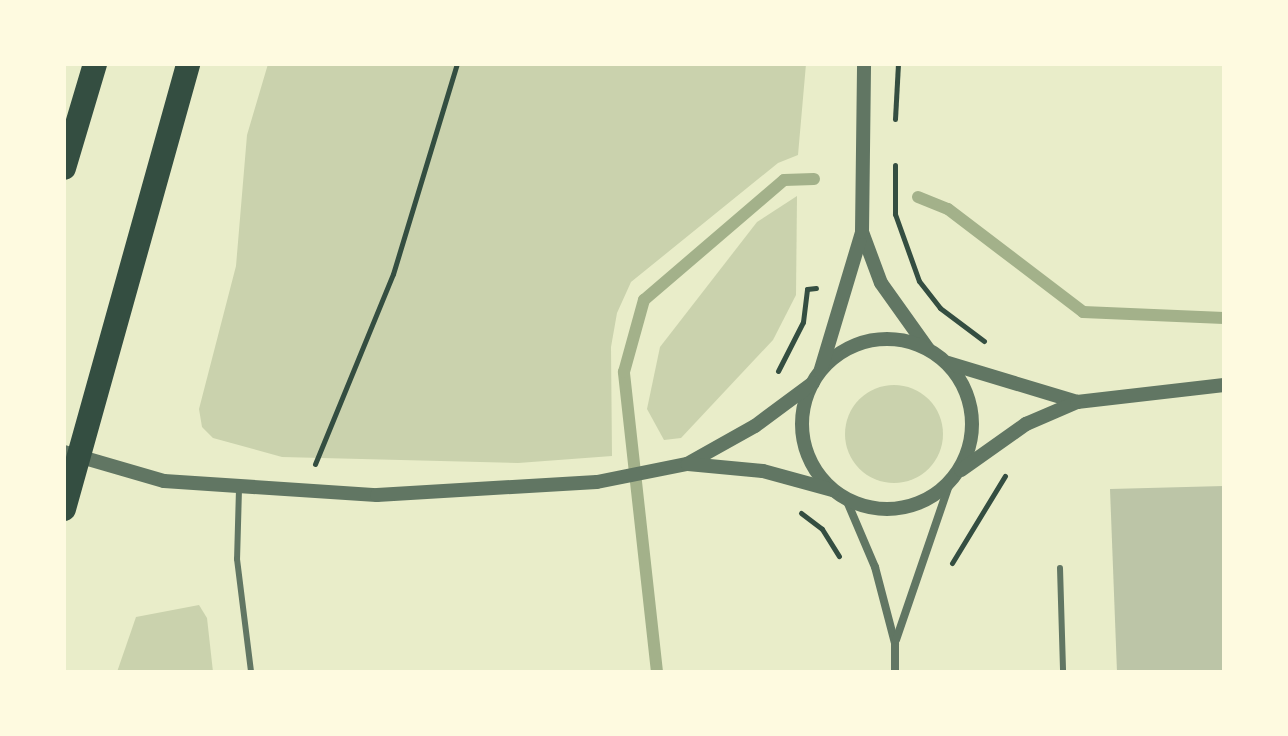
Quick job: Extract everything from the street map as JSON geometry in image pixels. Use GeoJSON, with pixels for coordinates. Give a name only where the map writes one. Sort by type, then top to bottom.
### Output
{"type":"FeatureCollection","features":[{"type":"Feature","properties":{"kind":"highway"},"geometry":{"type":"LineString","coordinates":[[64,168],[95,64]]}},
{"type":"Feature","properties":{"kind":"highway"},"geometry":{"type":"LineString","coordinates":[[64,509],[103,355],[188,64]]}},
{"type":"Feature","properties":{"kind":"street"},"geometry":{"type":"LineString","coordinates":[[864,64],[862,232],[816,378],[802,411],[803,440],[814,468],[833,490],[846,499],[873,509],[901,509],[928,499],[1026,424],[1077,402],[1224,385]]}},
{"type":"Feature","properties":{"kind":"street"},"geometry":{"type":"LineString","coordinates":[[862,232],[881,283],[929,350],[946,362],[961,381],[973,427],[895,643]]}},
{"type":"Feature","properties":{"kind":"street"},"geometry":{"type":"LineString","coordinates":[[64,452],[164,481],[377,495],[597,482],[687,464],[755,426],[858,344],[882,339],[929,350]]}},
{"type":"Feature","properties":{"kind":"street"},"geometry":{"type":"LineString","coordinates":[[946,362],[1077,402]]}},
{"type":"Feature","properties":{"kind":"street"},"geometry":{"type":"LineString","coordinates":[[687,464],[763,471],[833,490]]}},
{"type":"Feature","properties":{"kind":"street"},"geometry":{"type":"LineString","coordinates":[[846,499],[875,567],[895,643],[895,672]]}},
{"type":"Feature","properties":{"kind":"lane"},"geometry":{"type":"LineString","coordinates":[[239,486],[237,559],[251,672]]}},
{"type":"Feature","properties":{"kind":"lane"},"geometry":{"type":"LineString","coordinates":[[1060,568],[1063,672]]}},
{"type":"Feature","properties":{"kind":"path"},"geometry":{"type":"LineString","coordinates":[[304,490],[393,274],[457,64]]}},
{"type":"Feature","properties":{"kind":"path"},"geometry":{"type":"LineString","coordinates":[[895,126],[898,64]]}},
{"type":"Feature","properties":{"kind":"path"},"geometry":{"type":"LineString","coordinates":[[895,155],[895,214],[919,281],[940,308],[998,349]]}},
{"type":"Feature","properties":{"kind":"path"},"geometry":{"type":"LineString","coordinates":[[772,378],[803,322],[807,289]]}},
{"type":"Feature","properties":{"kind":"path"},"geometry":{"type":"LineString","coordinates":[[945,575],[977,515],[1015,467]]}},
{"type":"Feature","properties":{"kind":"path"},"geometry":{"type":"LineString","coordinates":[[795,508],[822,529],[842,564]]}},
{"type":"Feature","properties":{"kind":"green space"},"geometry":{"type":"Polygon","coordinates":[[[268,64],[806,64],[798,155],[778,163],[631,282],[617,313],[611,347],[612,456],[518,463],[282,457],[213,438],[202,427],[199,409],[236,266],[247,135],[268,64]]]}},
{"type":"Feature","properties":{"kind":"green space"},"geometry":{"type":"Polygon","coordinates":[[[797,196],[796,295],[773,340],[681,438],[664,440],[647,409],[660,347],[757,222],[797,196]]]}},
{"type":"Feature","properties":{"kind":"green space"},"geometry":{"type":"Polygon","coordinates":[[[894,385],[913,389],[928,400],[939,415],[943,434],[939,453],[928,468],[913,479],[894,483],[875,479],[860,468],[849,453],[845,434],[849,415],[860,400],[875,389],[894,385]]]}},
{"type":"Feature","properties":{"kind":"green space"},"geometry":{"type":"Polygon","coordinates":[[[199,605],[207,618],[213,672],[117,672],[136,617],[199,605]]]}},
{"type":"Feature","properties":{"kind":"building"},"geometry":{"type":"Polygon","coordinates":[[[1224,486],[1224,672],[1117,672],[1110,489],[1224,486]]]}},
{"type":"Feature","properties":{"kind":"waterway"},"geometry":{"type":"LineString","coordinates":[[657,672],[624,372],[644,300],[784,180],[814,179]]}},
{"type":"Feature","properties":{"kind":"waterway"},"geometry":{"type":"LineString","coordinates":[[918,197],[948,209],[1083,312],[1224,318]]}}]}
